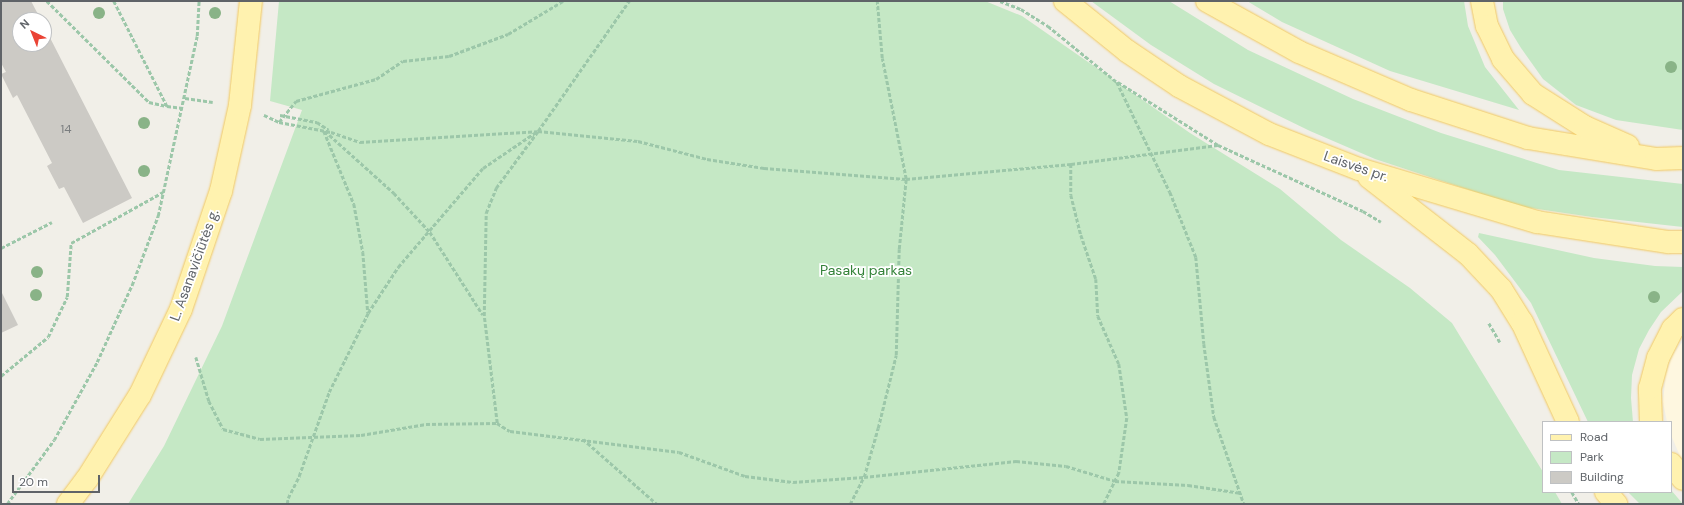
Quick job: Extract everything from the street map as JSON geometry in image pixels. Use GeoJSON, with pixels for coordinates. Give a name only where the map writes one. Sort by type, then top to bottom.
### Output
{"type":"FeatureCollection","features":[{"type":"Feature","properties":{"kind":"main road","name":"L. Asanavičiūtės g."},"geometry":{"type":"LineString","coordinates":[[68,504],[87,479],[140,395],[181,309],[221,190],[240,105],[251,1]]}},
{"type":"Feature","properties":{"kind":"main road","name":"Laisvės pr."},"geometry":{"type":"LineString","coordinates":[[1065,1],[1127,51],[1179,86],[1269,134],[1359,169],[1537,222],[1668,242],[1683,242]]}},
{"type":"Feature","properties":{"kind":"main road"},"geometry":{"type":"LineString","coordinates":[[1207,1],[1299,52],[1411,100],[1528,138],[1656,159],[1683,158]]}},
{"type":"Feature","properties":{"kind":"main road"},"geometry":{"type":"LineString","coordinates":[[1482,1],[1487,26],[1502,59],[1533,94],[1585,127],[1656,159]]}},
{"type":"Feature","properties":{"kind":"main road"},"geometry":{"type":"LineString","coordinates":[[1359,169],[1468,254],[1501,289],[1522,322],[1568,421]]}},
{"type":"Feature","properties":{"kind":"main road"},"geometry":{"type":"LineString","coordinates":[[1652,421],[1650,388],[1658,358],[1673,329],[1683,318]]}},
{"type":"Feature","properties":{"kind":"main road"},"geometry":{"type":"LineString","coordinates":[[1672,465],[1683,479]]}},
{"type":"Feature","properties":{"kind":"main road"},"geometry":{"type":"LineString","coordinates":[[1607,493],[1616,504]]}},
{"type":"Feature","properties":{"kind":"path"},"geometry":{"type":"LineString","coordinates":[[47,1],[149,102],[182,108]]}},
{"type":"Feature","properties":{"kind":"path"},"geometry":{"type":"LineString","coordinates":[[114,1],[167,106]]}},
{"type":"Feature","properties":{"kind":"path"},"geometry":{"type":"LineString","coordinates":[[7,504],[54,440],[97,362],[132,284],[158,216],[198,36],[199,1]]}},
{"type":"Feature","properties":{"kind":"path"},"geometry":{"type":"LineString","coordinates":[[563,1],[508,34],[449,56],[403,61],[376,78],[296,101],[279,122],[331,132],[360,142],[538,131],[638,141],[707,159],[764,168],[906,179],[1071,164],[1218,145]]}},
{"type":"Feature","properties":{"kind":"path"},"geometry":{"type":"LineString","coordinates":[[497,423],[484,316],[486,213],[496,188],[629,1]]}},
{"type":"Feature","properties":{"kind":"path"},"geometry":{"type":"LineString","coordinates":[[850,504],[864,477],[896,355],[899,249],[906,179],[882,58],[877,1]]}},
{"type":"Feature","properties":{"kind":"path"},"geometry":{"type":"LineString","coordinates":[[1000,1],[1021,10],[1048,26],[1117,82],[1218,145],[1363,210],[1383,223]]}},
{"type":"Feature","properties":{"kind":"path"},"geometry":{"type":"LineString","coordinates":[[1117,82],[1170,192],[1196,257],[1204,344],[1214,417],[1244,504]]}},
{"type":"Feature","properties":{"kind":"path"},"geometry":{"type":"LineString","coordinates":[[280,114],[317,122],[331,132]]}},
{"type":"Feature","properties":{"kind":"path"},"geometry":{"type":"LineString","coordinates":[[324,131],[394,193],[430,232],[484,316]]}},
{"type":"Feature","properties":{"kind":"path"},"geometry":{"type":"LineString","coordinates":[[324,131],[354,204],[363,252],[368,313]]}},
{"type":"Feature","properties":{"kind":"path"},"geometry":{"type":"LineString","coordinates":[[287,504],[288,498],[299,476],[329,392],[368,313],[398,267],[430,232],[483,168],[538,131]]}},
{"type":"Feature","properties":{"kind":"path"},"geometry":{"type":"LineString","coordinates":[[1071,164],[1071,195],[1081,235],[1096,279],[1098,316],[1119,364],[1127,418],[1119,473],[1104,504]]}},
{"type":"Feature","properties":{"kind":"path"},"geometry":{"type":"LineString","coordinates":[[1,376],[48,337],[67,297],[71,243],[164,192]]}},
{"type":"Feature","properties":{"kind":"path"},"geometry":{"type":"LineString","coordinates":[[1,248],[52,222]]}},
{"type":"Feature","properties":{"kind":"path"},"geometry":{"type":"LineString","coordinates":[[1488,322],[1502,345]]}},
{"type":"Feature","properties":{"kind":"path"},"geometry":{"type":"LineString","coordinates":[[196,357],[208,401],[223,429],[260,439],[361,435],[426,424],[497,423],[510,431],[680,452],[745,476],[793,482],[864,477],[1016,461],[1066,466],[1115,481],[1188,485],[1241,493]]}},
{"type":"Feature","properties":{"kind":"path"},"geometry":{"type":"LineString","coordinates":[[582,439],[658,504]]}},
{"type":"Feature","properties":{"kind":"path"},"geometry":{"type":"LineString","coordinates":[[1573,493],[1579,504]]}},
{"type":"Feature","properties":{"kind":"shaded area"},"geometry":{"type":"Polygon","coordinates":[[[1683,341],[1683,459],[1680,456],[1672,437],[1672,421],[1667,421],[1663,402],[1666,374],[1673,355],[1683,341]]]}},
{"type":"Feature","properties":{"kind":"green space","name":"Pasakų parkas"},"geometry":{"type":"Polygon","coordinates":[[[279,1],[985,1],[1022,16],[1190,133],[1280,189],[1341,240],[1410,288],[1452,323],[1542,470],[1542,493],[1556,493],[1562,504],[128,504],[164,446],[222,326],[302,110],[270,101],[279,1]]]}},
{"type":"Feature","properties":{"kind":"green space"},"geometry":{"type":"Polygon","coordinates":[[[1091,1],[1169,1],[1248,50],[1353,99],[1441,133],[1559,170],[1683,184],[1683,227],[1592,217],[1518,206],[1375,159],[1310,131],[1214,84],[1151,45],[1091,1]]]}},
{"type":"Feature","properties":{"kind":"green space"},"geometry":{"type":"Polygon","coordinates":[[[1247,1],[1464,1],[1468,26],[1485,67],[1519,110],[1390,71],[1282,22],[1247,1]]]}},
{"type":"Feature","properties":{"kind":"green space"},"geometry":{"type":"Polygon","coordinates":[[[1503,1],[1683,1],[1683,130],[1616,120],[1576,105],[1543,79],[1521,48],[1510,30],[1503,9],[1503,1]]]}},
{"type":"Feature","properties":{"kind":"green space"},"geometry":{"type":"Polygon","coordinates":[[[1479,233],[1594,258],[1655,266],[1683,267],[1683,291],[1661,312],[1639,349],[1632,375],[1631,398],[1633,421],[1588,421],[1531,303],[1495,255],[1478,237],[1479,233]]]}},
{"type":"Feature","properties":{"kind":"green space"},"geometry":{"type":"Polygon","coordinates":[[[1672,491],[1683,504],[1640,504],[1629,493],[1672,493],[1672,491]]]}},
{"type":"Feature","properties":{"kind":"building"},"geometry":{"type":"Polygon","coordinates":[[[1,1],[31,1],[37,12],[12,12],[12,52],[52,52],[52,42],[132,198],[83,223],[64,187],[59,189],[47,166],[52,163],[17,95],[13,98],[1,74],[6,72],[1,63],[1,1]]]}},
{"type":"Feature","properties":{"kind":"building"},"geometry":{"type":"Polygon","coordinates":[[[1,291],[18,325],[1,333],[1,291]]]}}]}
